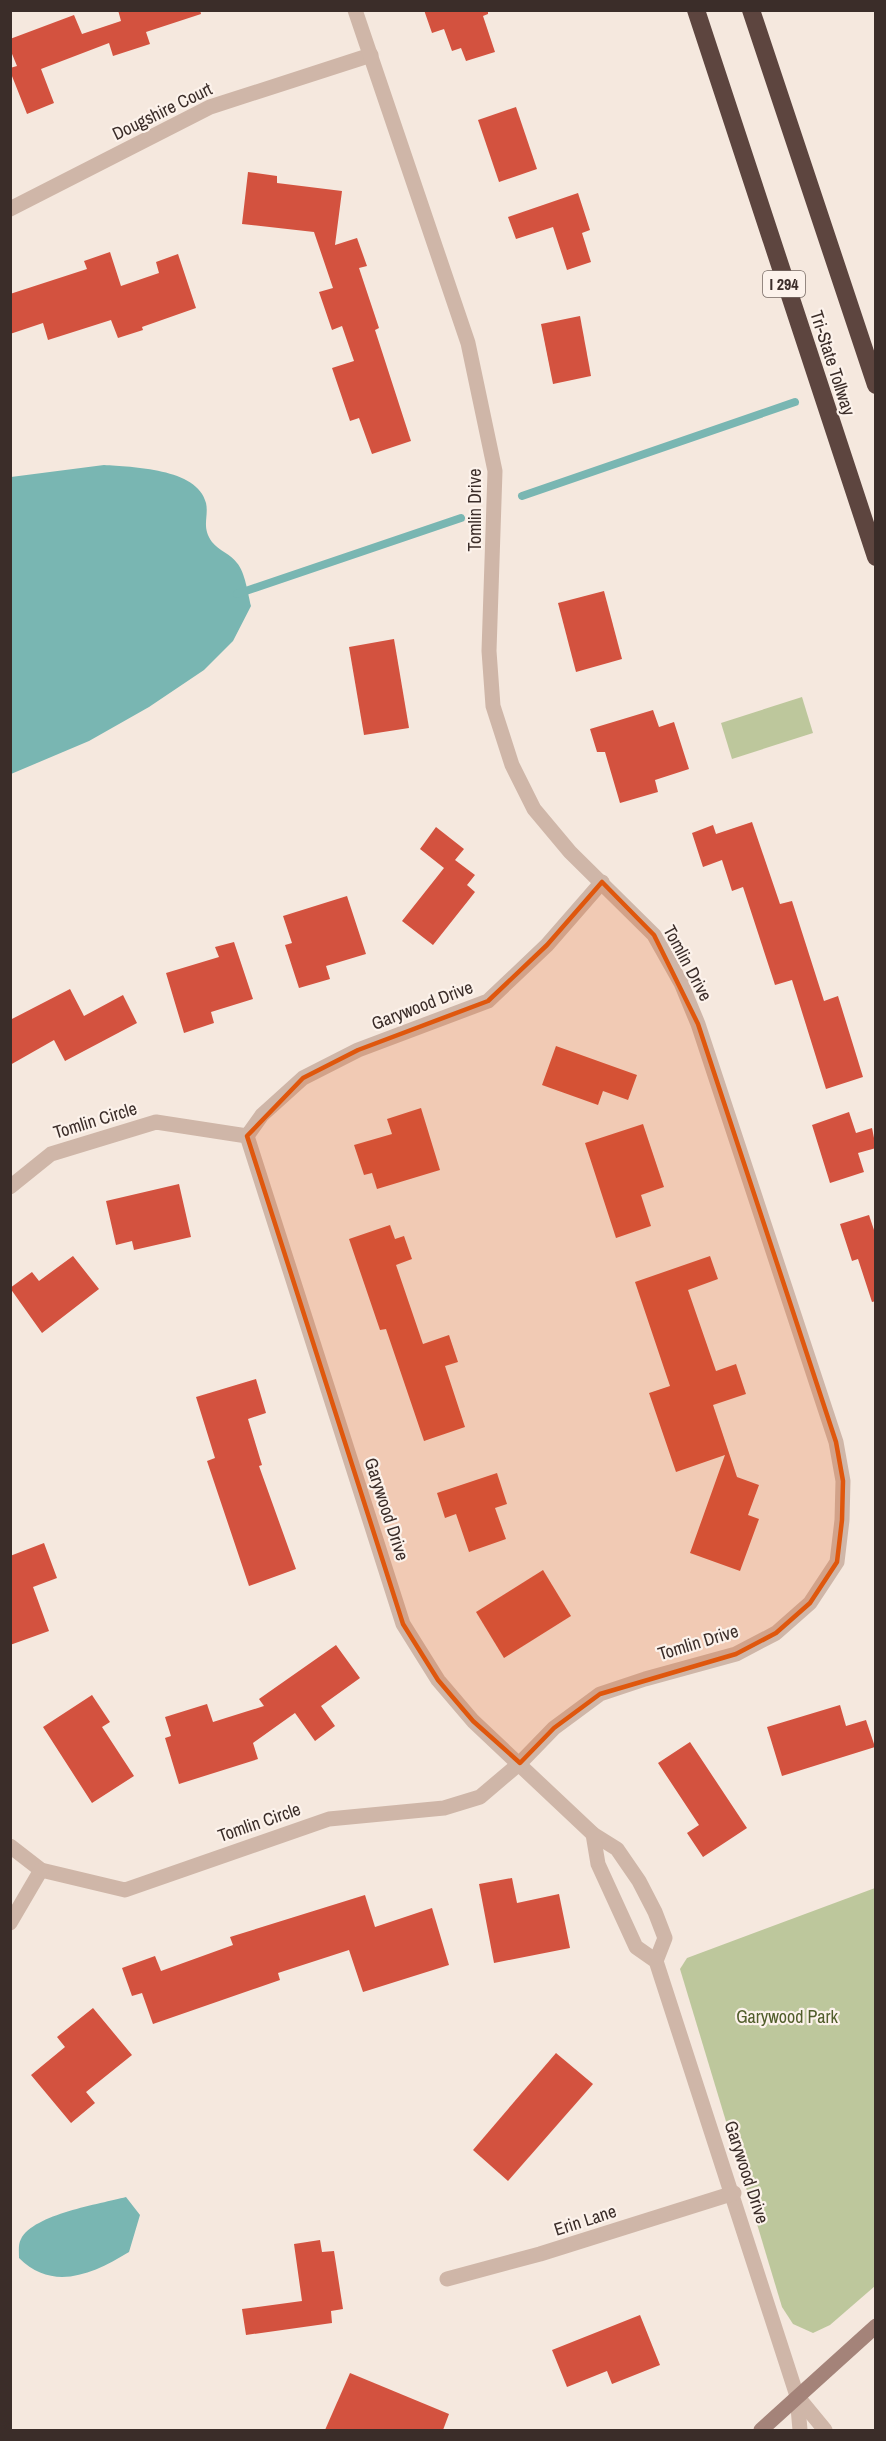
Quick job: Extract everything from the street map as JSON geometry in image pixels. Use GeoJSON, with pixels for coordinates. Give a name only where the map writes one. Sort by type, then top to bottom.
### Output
{"type":"FeatureCollection","features":[{"type":"Feature","properties":{"kind":"highway","name":"Tri-State Tollway"},"geometry":{"type":"LineString","coordinates":[[696,10],[876,557]]}},
{"type":"Feature","properties":{"kind":"highway","name":"Tri-State Tollway"},"geometry":{"type":"LineString","coordinates":[[751,10],[876,385]]}},
{"type":"Feature","properties":{"kind":"main road"},"geometry":{"type":"LineString","coordinates":[[761,2430],[876,2326]]}},
{"type":"Feature","properties":{"kind":"street","name":"Tomlin Drive"},"geometry":{"type":"LineString","coordinates":[[355,10],[468,343],[495,471],[489,651],[493,706],[512,765],[534,809],[570,852],[654,935],[681,983],[698,1024],[836,1442],[843,1481],[842,1520],[837,1562],[810,1603],[776,1633],[736,1654],[600,1694],[554,1728],[520,1762]]}},
{"type":"Feature","properties":{"kind":"street","name":"Dougshire Court"},"geometry":{"type":"LineString","coordinates":[[10,209],[210,106],[371,55]]}},
{"type":"Feature","properties":{"kind":"street","name":"Garywood Drive"},"geometry":{"type":"LineString","coordinates":[[602,882],[547,945],[488,1001],[358,1050],[303,1078],[262,1115],[248,1136],[403,1624],[438,1680],[473,1721],[520,1762],[593,1834],[617,1850],[656,1912],[665,1938],[657,1961],[734,2193],[797,2396]]}},
{"type":"Feature","properties":{"kind":"street","name":"Tomlin Circle"},"geometry":{"type":"LineString","coordinates":[[10,1187],[51,1154],[156,1122],[248,1136]]}},
{"type":"Feature","properties":{"kind":"street","name":"Tomlin Circle"},"geometry":{"type":"LineString","coordinates":[[10,1846],[41,1870],[125,1890],[329,1819],[453,1806],[480,1797],[520,1762]]}},
{"type":"Feature","properties":{"kind":"street"},"geometry":{"type":"LineString","coordinates":[[593,1834],[598,1864],[636,1947],[657,1961]]}},
{"type":"Feature","properties":{"kind":"street"},"geometry":{"type":"LineString","coordinates":[[10,1923],[41,1870]]}},
{"type":"Feature","properties":{"kind":"street","name":"Erin Lane"},"geometry":{"type":"LineString","coordinates":[[447,2279],[540,2254],[734,2193]]}},
{"type":"Feature","properties":{"kind":"street"},"geometry":{"type":"LineString","coordinates":[[797,2396],[800,2430]]}},
{"type":"Feature","properties":{"kind":"street"},"geometry":{"type":"LineString","coordinates":[[797,2396],[825,2430]]}},
{"type":"Feature","properties":{"kind":"highlighted area"},"geometry":{"type":"Polygon","coordinates":[[[602,882],[654,935],[698,1024],[836,1442],[843,1481],[842,1520],[837,1562],[810,1603],[776,1633],[736,1654],[600,1694],[554,1728],[520,1763],[473,1721],[438,1680],[403,1624],[247,1136],[303,1078],[358,1050],[488,1001],[547,945],[602,882]]]}},
{"type":"Feature","properties":{"kind":"green space"},"geometry":{"type":"Polygon","coordinates":[[[802,697],[813,733],[732,759],[721,723],[802,697]]]}},
{"type":"Feature","properties":{"kind":"green space","name":"Garywood Park"},"geometry":{"type":"Polygon","coordinates":[[[875,1888],[875,2286],[830,2325],[813,2333],[793,2324],[782,2307],[680,1969],[687,1958],[875,1888]]]}},
{"type":"Feature","properties":{"kind":"water"},"geometry":{"type":"Polygon","coordinates":[[[104,465],[146,469],[177,476],[200,491],[207,508],[206,527],[209,537],[240,567],[251,606],[233,641],[204,670],[149,707],[89,741],[11,774],[11,477],[104,465]]]}},
{"type":"Feature","properties":{"kind":"water"},"geometry":{"type":"Polygon","coordinates":[[[126,2197],[140,2215],[129,2252],[115,2260],[87,2273],[59,2277],[32,2268],[19,2258],[21,2239],[28,2230],[39,2223],[69,2211],[126,2197]]]}},
{"type":"Feature","properties":{"kind":"building"},"geometry":{"type":"Polygon","coordinates":[[[118,10],[200,10],[201,14],[146,32],[150,44],[113,56],[109,43],[41,69],[54,103],[27,114],[10,71],[10,68],[17,66],[10,49],[10,39],[74,15],[82,34],[121,21],[118,10]]]}},
{"type":"Feature","properties":{"kind":"building"},"geometry":{"type":"Polygon","coordinates":[[[424,10],[488,10],[488,14],[483,16],[495,52],[466,61],[461,48],[452,51],[444,29],[432,33],[424,10]]]}},
{"type":"Feature","properties":{"kind":"building"},"geometry":{"type":"Polygon","coordinates":[[[516,107],[537,169],[499,182],[478,120],[516,107]]]}},
{"type":"Feature","properties":{"kind":"building"},"geometry":{"type":"Polygon","coordinates":[[[248,172],[277,176],[277,183],[342,191],[335,245],[357,238],[367,266],[359,268],[379,328],[375,330],[411,441],[372,454],[359,418],[350,421],[332,368],[354,361],[342,326],[332,330],[319,292],[333,288],[314,232],[242,224],[248,172]]]}},
{"type":"Feature","properties":{"kind":"building"},"geometry":{"type":"Polygon","coordinates":[[[578,193],[590,230],[582,233],[591,262],[567,270],[553,227],[516,239],[508,217],[578,193]]]}},
{"type":"Feature","properties":{"kind":"building"},"geometry":{"type":"Polygon","coordinates":[[[110,252],[121,286],[159,273],[156,262],[178,254],[196,308],[118,338],[111,320],[48,340],[43,323],[10,334],[10,294],[87,269],[84,261],[110,252]]]}},
{"type":"Feature","properties":{"kind":"building"},"geometry":{"type":"Polygon","coordinates":[[[580,316],[591,376],[553,384],[541,324],[580,316]]]}},
{"type":"Feature","properties":{"kind":"building"},"geometry":{"type":"Polygon","coordinates":[[[604,591],[622,659],[576,672],[558,603],[604,591]]]}},
{"type":"Feature","properties":{"kind":"building"},"geometry":{"type":"Polygon","coordinates":[[[394,639],[409,728],[364,735],[349,647],[394,639]]]}},
{"type":"Feature","properties":{"kind":"building"},"geometry":{"type":"Polygon","coordinates":[[[653,710],[659,727],[674,722],[689,769],[655,780],[658,792],[620,803],[605,752],[597,752],[590,729],[653,710]]]}},
{"type":"Feature","properties":{"kind":"building"},"geometry":{"type":"Polygon","coordinates":[[[752,822],[780,904],[792,901],[824,1001],[838,996],[863,1077],[826,1089],[792,980],[775,985],[743,887],[732,891],[722,860],[703,867],[692,833],[713,825],[716,834],[752,822]]]}},
{"type":"Feature","properties":{"kind":"building"},"geometry":{"type":"Polygon","coordinates":[[[436,827],[464,849],[455,860],[475,875],[467,885],[475,892],[433,945],[402,921],[444,868],[420,849],[436,827]]]}},
{"type":"Feature","properties":{"kind":"building"},"geometry":{"type":"Polygon","coordinates":[[[347,896],[366,954],[326,966],[330,979],[299,988],[285,945],[292,943],[283,916],[347,896]]]}},
{"type":"Feature","properties":{"kind":"building"},"geometry":{"type":"Polygon","coordinates":[[[234,942],[253,999],[211,1012],[214,1023],[184,1033],[166,973],[219,957],[215,947],[234,942]]]}},
{"type":"Feature","properties":{"kind":"building"},"geometry":{"type":"Polygon","coordinates":[[[70,989],[84,1016],[123,995],[137,1023],[65,1061],[54,1040],[10,1065],[10,1020],[70,989]]]}},
{"type":"Feature","properties":{"kind":"building"},"geometry":{"type":"Polygon","coordinates":[[[556,1046],[637,1075],[628,1100],[603,1091],[598,1105],[542,1085],[556,1046]]]}},
{"type":"Feature","properties":{"kind":"building"},"geometry":{"type":"Polygon","coordinates":[[[421,1108],[440,1170],[377,1189],[372,1173],[364,1175],[354,1145],[392,1134],[387,1119],[421,1108]]]}},
{"type":"Feature","properties":{"kind":"building"},"geometry":{"type":"Polygon","coordinates":[[[849,1112],[856,1133],[872,1128],[876,1148],[858,1153],[864,1172],[830,1183],[812,1125],[849,1112]]]}},
{"type":"Feature","properties":{"kind":"building"},"geometry":{"type":"Polygon","coordinates":[[[643,1124],[664,1187],[641,1195],[651,1226],[616,1238],[585,1143],[643,1124]]]}},
{"type":"Feature","properties":{"kind":"building"},"geometry":{"type":"Polygon","coordinates":[[[179,1184],[191,1237],[134,1250],[132,1241],[116,1245],[106,1201],[179,1184]]]}},
{"type":"Feature","properties":{"kind":"building"},"geometry":{"type":"Polygon","coordinates":[[[869,1215],[876,1236],[876,1301],[872,1302],[858,1259],[852,1261],[840,1224],[869,1215]]]}},
{"type":"Feature","properties":{"kind":"building"},"geometry":{"type":"Polygon","coordinates":[[[390,1225],[395,1239],[404,1236],[412,1259],[396,1265],[423,1344],[449,1335],[458,1362],[445,1366],[465,1427],[424,1441],[386,1329],[380,1330],[349,1239],[390,1225]]]}},
{"type":"Feature","properties":{"kind":"building"},"geometry":{"type":"Polygon","coordinates":[[[73,1256],[99,1289],[42,1333],[10,1288],[32,1272],[39,1281],[73,1256]]]}},
{"type":"Feature","properties":{"kind":"building"},"geometry":{"type":"Polygon","coordinates":[[[710,1256],[718,1279],[688,1290],[716,1371],[736,1364],[746,1394],[713,1405],[737,1477],[759,1485],[748,1515],[759,1519],[740,1571],[690,1553],[725,1455],[676,1472],[649,1393],[670,1386],[635,1282],[710,1256]]]}},
{"type":"Feature","properties":{"kind":"building"},"geometry":{"type":"Polygon","coordinates":[[[256,1379],[266,1413],[248,1419],[262,1465],[259,1466],[296,1569],[249,1586],[207,1461],[215,1458],[196,1397],[256,1379]]]}},
{"type":"Feature","properties":{"kind":"building"},"geometry":{"type":"Polygon","coordinates":[[[497,1473],[507,1504],[495,1508],[506,1539],[469,1552],[456,1514],[445,1518],[437,1493],[497,1473]]]}},
{"type":"Feature","properties":{"kind":"building"},"geometry":{"type":"Polygon","coordinates":[[[44,1543],[57,1578],[33,1587],[49,1631],[10,1645],[10,1556],[44,1543]]]}},
{"type":"Feature","properties":{"kind":"building"},"geometry":{"type":"Polygon","coordinates":[[[543,1570],[571,1616],[504,1658],[476,1612],[543,1570]]]}},
{"type":"Feature","properties":{"kind":"building"},"geometry":{"type":"Polygon","coordinates":[[[336,1645],[360,1678],[321,1706],[335,1726],[315,1741],[295,1713],[253,1743],[258,1759],[179,1784],[165,1738],[171,1736],[165,1717],[207,1704],[213,1722],[264,1706],[259,1699],[336,1645]]]}},
{"type":"Feature","properties":{"kind":"building"},"geometry":{"type":"Polygon","coordinates":[[[92,1695],[110,1722],[102,1727],[134,1776],[92,1803],[43,1727],[92,1695]]]}},
{"type":"Feature","properties":{"kind":"building"},"geometry":{"type":"Polygon","coordinates":[[[840,1705],[846,1726],[866,1720],[875,1747],[782,1776],[767,1727],[840,1705]]]}},
{"type":"Feature","properties":{"kind":"building"},"geometry":{"type":"Polygon","coordinates":[[[690,1742],[747,1828],[703,1857],[687,1833],[699,1825],[658,1763],[690,1742]]]}},
{"type":"Feature","properties":{"kind":"building"},"geometry":{"type":"Polygon","coordinates":[[[512,1878],[517,1903],[559,1894],[570,1948],[494,1963],[479,1884],[512,1878]]]}},
{"type":"Feature","properties":{"kind":"building"},"geometry":{"type":"Polygon","coordinates":[[[365,1895],[375,1927],[432,1908],[449,1965],[363,1992],[349,1950],[278,1973],[280,1980],[153,2024],[142,1993],[132,1996],[122,1968],[155,1956],[161,1971],[233,1945],[230,1937],[365,1895]]]}},
{"type":"Feature","properties":{"kind":"building"},"geometry":{"type":"Polygon","coordinates":[[[93,2008],[132,2055],[86,2092],[95,2103],[71,2123],[31,2075],[65,2047],[57,2037],[93,2008]]]}},
{"type":"Feature","properties":{"kind":"building"},"geometry":{"type":"Polygon","coordinates":[[[556,2053],[593,2084],[508,2181],[473,2150],[556,2053]]]}},
{"type":"Feature","properties":{"kind":"building"},"geometry":{"type":"Polygon","coordinates":[[[320,2240],[322,2252],[334,2251],[343,2309],[331,2311],[332,2323],[246,2335],[242,2309],[302,2301],[294,2244],[320,2240]]]}},
{"type":"Feature","properties":{"kind":"building"},"geometry":{"type":"Polygon","coordinates":[[[640,2315],[660,2365],[612,2384],[607,2371],[567,2387],[552,2350],[640,2315]]]}},
{"type":"Feature","properties":{"kind":"building"},"geometry":{"type":"Polygon","coordinates":[[[350,2373],[449,2414],[443,2430],[325,2430],[350,2373]]]}},
{"type":"Feature","properties":{"kind":"waterway"},"geometry":{"type":"LineString","coordinates":[[522,496],[795,402]]}},
{"type":"Feature","properties":{"kind":"waterway"},"geometry":{"type":"LineString","coordinates":[[237,594],[461,518]]}}]}
